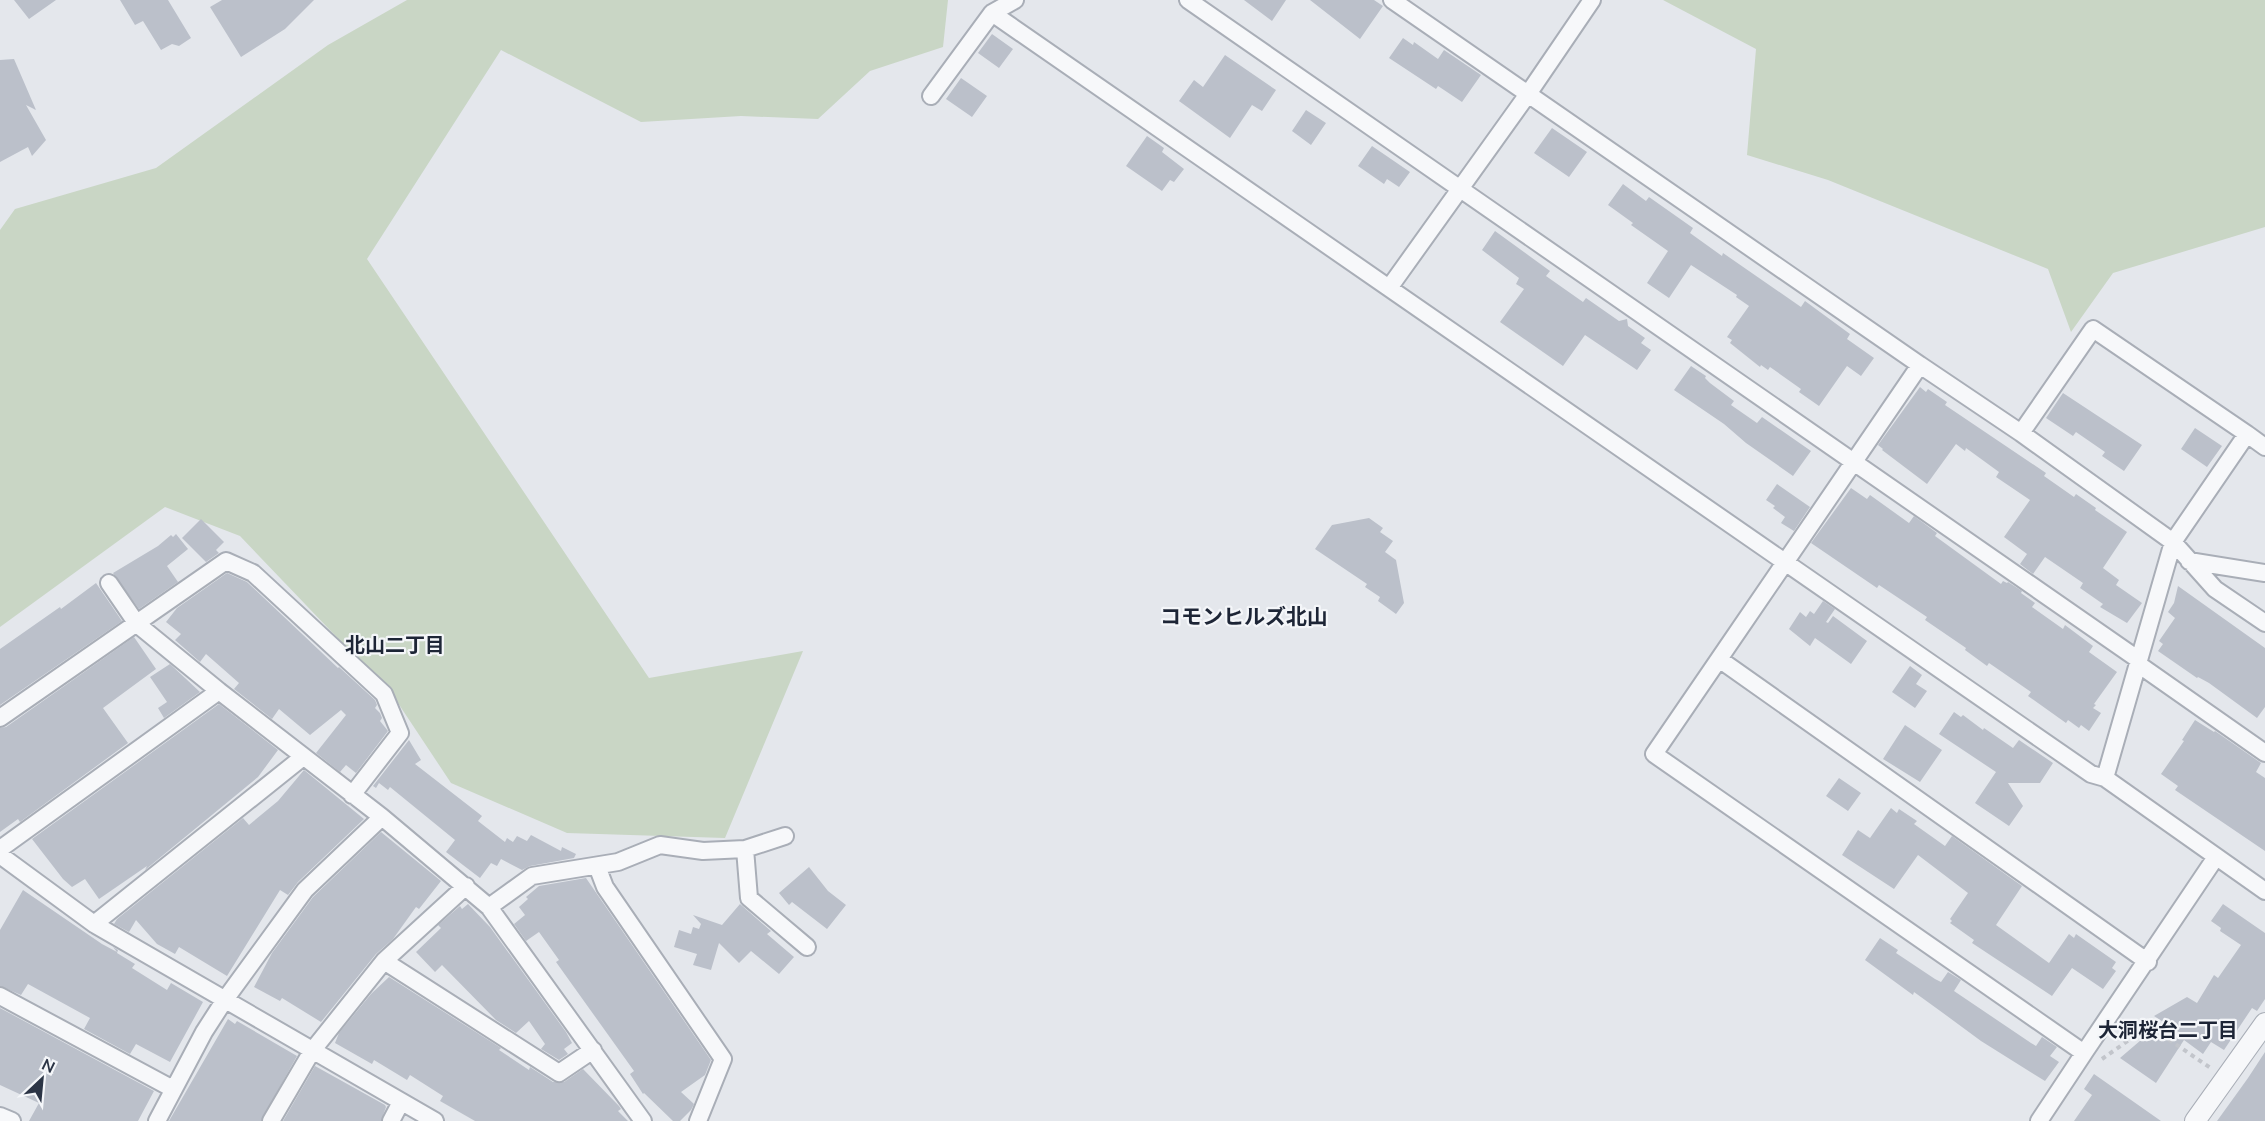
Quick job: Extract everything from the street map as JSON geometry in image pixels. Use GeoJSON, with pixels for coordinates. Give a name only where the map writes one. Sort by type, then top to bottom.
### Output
{"type":"FeatureCollection","features":[{"type":"Feature","properties":{"kind":"street"},"geometry":{"type":"LineString","coordinates":[[931,96],[992,13],[1015,0]]}},
{"type":"Feature","properties":{"kind":"street"},"geometry":{"type":"LineString","coordinates":[[1188,0],[1854,462],[2265,753]]}},
{"type":"Feature","properties":{"kind":"street"},"geometry":{"type":"LineString","coordinates":[[1392,0],[2021,433],[2173,542],[2215,589],[2265,623]]}},
{"type":"Feature","properties":{"kind":"street"},"geometry":{"type":"LineString","coordinates":[[1389,288],[1528,94],[1592,0]]}},
{"type":"Feature","properties":{"kind":"street"},"geometry":{"type":"LineString","coordinates":[[992,13],[2091,774],[2106,778],[2265,891]]}},
{"type":"Feature","properties":{"kind":"street"},"geometry":{"type":"LineString","coordinates":[[2021,433],[2093,329],[2265,447]]}},
{"type":"Feature","properties":{"kind":"street"},"geometry":{"type":"LineString","coordinates":[[1920,365],[1654,754],[2085,1053]]}},
{"type":"Feature","properties":{"kind":"street"},"geometry":{"type":"LineString","coordinates":[[2106,778],[2173,542],[2247,435]]}},
{"type":"Feature","properties":{"kind":"street"},"geometry":{"type":"LineString","coordinates":[[0,718],[226,561],[253,573],[384,694],[400,733],[352,795]]}},
{"type":"Feature","properties":{"kind":"street"},"geometry":{"type":"LineString","coordinates":[[2189,561],[2265,573]]}},
{"type":"Feature","properties":{"kind":"street"},"geometry":{"type":"LineString","coordinates":[[109,583],[137,624],[219,691],[382,817],[489,907],[643,1121]]}},
{"type":"Feature","properties":{"kind":"street"},"geometry":{"type":"LineString","coordinates":[[1719,659],[2148,962]]}},
{"type":"Feature","properties":{"kind":"street"},"geometry":{"type":"LineString","coordinates":[[0,849],[219,691]]}},
{"type":"Feature","properties":{"kind":"street"},"geometry":{"type":"LineString","coordinates":[[94,924],[303,757]]}},
{"type":"Feature","properties":{"kind":"street"},"geometry":{"type":"LineString","coordinates":[[157,1121],[224,1001],[304,890],[382,817]]}},
{"type":"Feature","properties":{"kind":"street"},"geometry":{"type":"LineString","coordinates":[[489,907],[532,876],[618,862],[660,845],[703,851],[745,849],[785,836]]}},
{"type":"Feature","properties":{"kind":"street"},"geometry":{"type":"LineString","coordinates":[[745,849],[749,897],[807,947]]}},
{"type":"Feature","properties":{"kind":"street"},"geometry":{"type":"LineString","coordinates":[[0,855],[94,924],[435,1121]]}},
{"type":"Feature","properties":{"kind":"street"},"geometry":{"type":"LineString","coordinates":[[2039,1121],[2148,962],[2216,857]]}},
{"type":"Feature","properties":{"kind":"street"},"geometry":{"type":"LineString","coordinates":[[597,866],[605,887],[723,1059],[698,1121]]}},
{"type":"Feature","properties":{"kind":"street"},"geometry":{"type":"LineString","coordinates":[[271,1121],[312,1051],[384,961],[466,886]]}},
{"type":"Feature","properties":{"kind":"street"},"geometry":{"type":"LineString","coordinates":[[384,961],[559,1073],[593,1050]]}},
{"type":"Feature","properties":{"kind":"street"},"geometry":{"type":"LineString","coordinates":[[0,996],[173,1089]]}},
{"type":"Feature","properties":{"kind":"street"},"geometry":{"type":"LineString","coordinates":[[2195,1121],[2224,1077],[2265,1023]]}},
{"type":"Feature","properties":{"kind":"street"},"geometry":{"type":"LineString","coordinates":[[391,1121],[401,1102]]}},
{"type":"Feature","properties":{"kind":"street"},"geometry":{"type":"LineString","coordinates":[[0,1116],[12,1121]]}},
{"type":"Feature","properties":{"kind":"path"},"geometry":{"type":"LineString","coordinates":[[2085,1053],[2098,1062],[2150,1026],[2224,1077]]}},
{"type":"Feature","properties":{"kind":"green space"},"geometry":{"type":"Polygon","coordinates":[[[407,0],[948,0],[943,47],[870,71],[818,119],[741,116],[641,122],[501,50],[367,259],[649,678],[803,651],[725,838],[567,833],[451,783],[394,697],[240,536],[165,507],[0,627],[0,230],[15,209],[156,168],[328,45],[407,0]]]}},
{"type":"Feature","properties":{"kind":"green space"},"geometry":{"type":"Polygon","coordinates":[[[1663,0],[2265,0],[2265,227],[2113,273],[2071,332],[2048,269],[1828,180],[1747,155],[1756,49],[1663,0]]]}},
{"type":"Feature","properties":{"kind":"building"},"geometry":{"type":"Polygon","coordinates":[[[14,0],[56,0],[29,19],[14,0]]]}},
{"type":"Feature","properties":{"kind":"building"},"geometry":{"type":"Polygon","coordinates":[[[120,0],[168,0],[191,38],[179,46],[172,44],[161,50],[143,21],[135,25],[120,0]]]}},
{"type":"Feature","properties":{"kind":"building"},"geometry":{"type":"Polygon","coordinates":[[[222,0],[314,0],[285,29],[241,57],[210,7],[222,0]]]}},
{"type":"Feature","properties":{"kind":"building"},"geometry":{"type":"Polygon","coordinates":[[[1244,0],[1286,0],[1272,21],[1244,0]]]}},
{"type":"Feature","properties":{"kind":"building"},"geometry":{"type":"Polygon","coordinates":[[[1310,0],[1374,0],[1383,6],[1360,39],[1310,0]]]}},
{"type":"Feature","properties":{"kind":"building"},"geometry":{"type":"Polygon","coordinates":[[[992,34],[1013,49],[999,68],[978,53],[992,34]]]}},
{"type":"Feature","properties":{"kind":"building"},"geometry":{"type":"Polygon","coordinates":[[[1403,38],[1413,45],[1414,42],[1438,59],[1444,50],[1481,75],[1462,102],[1438,86],[1436,89],[1389,58],[1403,38]]]}},
{"type":"Feature","properties":{"kind":"building"},"geometry":{"type":"Polygon","coordinates":[[[1225,55],[1276,90],[1262,111],[1252,105],[1230,138],[1179,101],[1194,80],[1203,87],[1225,55]]]}},
{"type":"Feature","properties":{"kind":"building"},"geometry":{"type":"Polygon","coordinates":[[[14,59],[36,110],[26,105],[46,140],[32,156],[28,147],[0,162],[0,60],[14,59]]]}},
{"type":"Feature","properties":{"kind":"building"},"geometry":{"type":"Polygon","coordinates":[[[961,78],[987,96],[972,117],[946,99],[961,78]]]}},
{"type":"Feature","properties":{"kind":"building"},"geometry":{"type":"Polygon","coordinates":[[[1306,110],[1326,123],[1311,145],[1292,131],[1306,110]]]}},
{"type":"Feature","properties":{"kind":"building"},"geometry":{"type":"Polygon","coordinates":[[[1552,128],[1587,152],[1569,177],[1534,153],[1552,128]]]}},
{"type":"Feature","properties":{"kind":"building"},"geometry":{"type":"Polygon","coordinates":[[[1147,136],[1164,148],[1162,152],[1184,169],[1174,182],[1170,180],[1162,191],[1126,166],[1147,136]]]}},
{"type":"Feature","properties":{"kind":"building"},"geometry":{"type":"Polygon","coordinates":[[[1372,146],[1410,172],[1399,187],[1387,179],[1384,184],[1358,166],[1372,146]]]}},
{"type":"Feature","properties":{"kind":"building"},"geometry":{"type":"Polygon","coordinates":[[[1623,184],[1646,201],[1649,197],[1693,228],[1690,233],[1722,256],[1723,253],[1801,307],[1805,301],[1850,334],[1847,339],[1874,358],[1861,376],[1847,366],[1819,406],[1799,392],[1801,389],[1770,367],[1768,370],[1761,365],[1760,367],[1730,343],[1732,340],[1727,337],[1749,306],[1736,297],[1737,295],[1691,265],[1669,298],[1647,283],[1668,251],[1631,225],[1633,223],[1608,205],[1623,184]]]}},
{"type":"Feature","properties":{"kind":"building"},"geometry":{"type":"Polygon","coordinates":[[[1495,231],[1550,271],[1546,276],[1583,302],[1586,298],[1619,321],[1627,319],[1628,326],[1645,338],[1641,343],[1651,350],[1637,370],[1585,335],[1563,366],[1500,322],[1524,289],[1516,284],[1519,278],[1482,250],[1495,231]]]}},
{"type":"Feature","properties":{"kind":"building"},"geometry":{"type":"Polygon","coordinates":[[[1691,366],[1734,401],[1731,405],[1757,423],[1762,417],[1811,451],[1793,476],[1674,390],[1691,366]]]}},
{"type":"Feature","properties":{"kind":"building"},"geometry":{"type":"Polygon","coordinates":[[[1920,387],[1926,392],[1928,389],[1947,402],[1945,405],[2046,473],[2044,476],[2074,497],[2076,494],[2127,532],[2103,568],[2119,580],[2116,585],[2142,603],[2127,623],[2100,607],[2103,604],[2080,588],[2083,583],[2045,557],[2033,574],[2020,564],[2027,554],[2004,537],[2030,500],[1996,477],[1999,472],[1966,448],[1965,451],[1956,444],[1927,484],[1882,450],[1878,445],[1920,387]]]}},
{"type":"Feature","properties":{"kind":"building"},"geometry":{"type":"Polygon","coordinates":[[[2063,393],[2142,445],[2124,471],[2102,456],[2105,452],[2076,432],[2073,436],[2046,418],[2063,393]]]}},
{"type":"Feature","properties":{"kind":"building"},"geometry":{"type":"Polygon","coordinates":[[[2195,428],[2222,446],[2207,467],[2181,449],[2195,428]]]}},
{"type":"Feature","properties":{"kind":"building"},"geometry":{"type":"Polygon","coordinates":[[[1777,484],[1810,507],[1794,531],[1781,523],[1785,517],[1766,500],[1777,484]]]}},
{"type":"Feature","properties":{"kind":"building"},"geometry":{"type":"Polygon","coordinates":[[[1851,488],[1867,499],[1870,495],[1909,523],[1914,516],[1937,533],[1935,536],[2001,584],[2003,581],[2008,582],[2022,591],[2021,593],[2035,603],[2032,607],[2063,629],[2065,625],[2093,646],[2089,652],[2117,672],[2094,704],[2096,705],[2093,708],[2101,713],[2089,731],[2081,725],[2079,728],[2068,720],[2066,723],[2028,696],[2031,692],[1989,663],[1987,666],[1965,650],[1966,648],[1925,620],[1927,617],[1879,585],[1877,588],[1811,543],[1851,488]]]}},
{"type":"Feature","properties":{"kind":"building"},"geometry":{"type":"Polygon","coordinates":[[[1369,518],[1383,528],[1380,532],[1393,541],[1385,552],[1396,560],[1404,603],[1396,614],[1378,601],[1380,597],[1365,587],[1367,584],[1315,549],[1332,525],[1369,518]]]}},
{"type":"Feature","properties":{"kind":"building"},"geometry":{"type":"Polygon","coordinates":[[[201,519],[224,542],[216,550],[219,553],[206,562],[182,538],[201,519]]]}},
{"type":"Feature","properties":{"kind":"building"},"geometry":{"type":"Polygon","coordinates":[[[176,534],[188,549],[167,566],[178,582],[139,609],[113,573],[176,534]]]}},
{"type":"Feature","properties":{"kind":"building"},"geometry":{"type":"Polygon","coordinates":[[[227,573],[247,582],[375,700],[377,705],[375,708],[382,718],[380,721],[388,731],[356,773],[346,765],[340,772],[316,753],[346,715],[341,710],[310,735],[279,709],[272,719],[234,689],[239,683],[206,654],[200,662],[175,640],[181,634],[166,622],[177,608],[227,573]]]}},
{"type":"Feature","properties":{"kind":"building"},"geometry":{"type":"Polygon","coordinates":[[[96,583],[122,621],[0,705],[0,649],[96,583]]]}},
{"type":"Feature","properties":{"kind":"building"},"geometry":{"type":"Polygon","coordinates":[[[2178,586],[2265,648],[2265,707],[2257,718],[2209,683],[2197,678],[2158,651],[2163,644],[2159,641],[2175,618],[2168,612],[2174,603],[2178,586]]]}},
{"type":"Feature","properties":{"kind":"building"},"geometry":{"type":"Polygon","coordinates":[[[1823,601],[1835,609],[1826,622],[1828,623],[1833,616],[1867,641],[1851,664],[1815,638],[1810,646],[1789,629],[1800,612],[1806,617],[1810,611],[1814,614],[1823,601]]]}},
{"type":"Feature","properties":{"kind":"building"},"geometry":{"type":"Polygon","coordinates":[[[134,637],[156,669],[103,708],[128,743],[20,822],[18,819],[0,832],[0,728],[6,727],[134,637]]]}},
{"type":"Feature","properties":{"kind":"building"},"geometry":{"type":"Polygon","coordinates":[[[170,664],[200,692],[164,718],[158,708],[167,702],[150,677],[170,664]]]}},
{"type":"Feature","properties":{"kind":"building"},"geometry":{"type":"Polygon","coordinates":[[[1910,666],[1922,675],[1916,684],[1927,691],[1915,708],[1892,692],[1910,666]]]}},
{"type":"Feature","properties":{"kind":"building"},"geometry":{"type":"Polygon","coordinates":[[[219,704],[278,750],[258,777],[145,870],[147,866],[99,899],[85,879],[72,887],[32,839],[219,704]]]}},
{"type":"Feature","properties":{"kind":"building"},"geometry":{"type":"Polygon","coordinates":[[[1954,712],[1961,717],[1963,715],[2013,748],[2019,740],[2053,763],[2040,783],[2008,783],[2023,806],[2009,826],[1975,803],[1996,772],[1939,734],[1954,712]]]}},
{"type":"Feature","properties":{"kind":"building"},"geometry":{"type":"Polygon","coordinates":[[[2195,720],[2261,763],[2256,772],[2265,778],[2265,851],[2175,790],[2178,786],[2161,774],[2184,741],[2182,740],[2195,720]]]}},
{"type":"Feature","properties":{"kind":"building"},"geometry":{"type":"Polygon","coordinates":[[[1905,725],[1942,750],[1920,782],[1883,759],[1905,725]]]}},
{"type":"Feature","properties":{"kind":"building"},"geometry":{"type":"Polygon","coordinates":[[[409,740],[421,760],[415,764],[482,816],[478,821],[505,842],[507,838],[513,842],[517,836],[527,841],[531,835],[561,851],[562,847],[576,854],[574,858],[530,866],[522,870],[501,859],[497,866],[491,863],[480,878],[446,852],[455,840],[390,787],[388,790],[379,783],[376,788],[373,786],[409,740]]]}},
{"type":"Feature","properties":{"kind":"building"},"geometry":{"type":"Polygon","coordinates":[[[304,770],[364,819],[298,882],[288,895],[280,890],[227,976],[179,947],[175,954],[157,944],[136,920],[129,932],[114,924],[117,919],[243,818],[249,825],[278,801],[304,770]]]}},
{"type":"Feature","properties":{"kind":"building"},"geometry":{"type":"Polygon","coordinates":[[[1839,778],[1861,793],[1848,811],[1826,796],[1839,778]]]}},
{"type":"Feature","properties":{"kind":"building"},"geometry":{"type":"Polygon","coordinates":[[[1891,808],[1897,813],[1899,809],[1917,821],[1914,824],[1945,846],[1952,836],[2022,886],[1996,925],[2049,963],[2069,934],[2074,938],[2076,934],[2116,962],[2112,968],[2116,971],[2103,989],[2072,968],[2052,996],[1972,943],[1974,940],[1950,923],[1952,921],[1950,919],[1968,893],[1918,855],[1894,889],[1842,855],[1858,830],[1870,838],[1891,808]]]}},
{"type":"Feature","properties":{"kind":"building"},"geometry":{"type":"Polygon","coordinates":[[[381,832],[441,881],[419,909],[416,907],[393,939],[376,954],[321,1022],[282,998],[280,1001],[254,987],[272,953],[313,897],[381,832]]]}},
{"type":"Feature","properties":{"kind":"building"},"geometry":{"type":"Polygon","coordinates":[[[809,867],[828,891],[846,905],[827,929],[792,902],[789,905],[779,893],[809,867]]]}},
{"type":"Feature","properties":{"kind":"building"},"geometry":{"type":"Polygon","coordinates":[[[586,878],[711,1060],[705,1075],[681,1092],[694,1104],[680,1121],[673,1121],[643,1094],[630,1074],[634,1071],[556,962],[559,960],[539,932],[526,941],[514,924],[525,915],[519,907],[528,899],[526,897],[539,886],[586,878]]]}},
{"type":"Feature","properties":{"kind":"building"},"geometry":{"type":"Polygon","coordinates":[[[23,890],[102,944],[117,952],[113,947],[118,950],[117,953],[135,964],[132,968],[167,990],[171,983],[203,1002],[170,1062],[136,1044],[130,1054],[84,1029],[90,1018],[28,984],[21,995],[0,986],[0,930],[23,890]]]}},
{"type":"Feature","properties":{"kind":"building"},"geometry":{"type":"Polygon","coordinates":[[[468,904],[490,927],[566,1032],[572,1043],[564,1049],[568,1054],[559,1060],[541,1049],[545,1044],[529,1021],[516,1033],[496,1020],[442,965],[435,972],[416,952],[441,928],[438,925],[460,906],[462,909],[468,904]]]}},
{"type":"Feature","properties":{"kind":"building"},"geometry":{"type":"Polygon","coordinates":[[[740,904],[771,931],[767,934],[794,957],[779,974],[751,951],[739,963],[719,943],[711,970],[693,965],[697,954],[674,947],[679,930],[691,934],[693,927],[699,929],[701,924],[693,915],[722,925],[740,904]]]}},
{"type":"Feature","properties":{"kind":"building"},"geometry":{"type":"Polygon","coordinates":[[[2223,904],[2265,933],[2265,999],[2257,1011],[2252,1008],[2224,1050],[2211,1042],[2203,1054],[2184,1040],[2156,1083],[2120,1058],[2141,1040],[2185,1036],[2154,1016],[2187,997],[2197,1003],[2214,975],[2218,978],[2241,945],[2220,931],[2221,928],[2211,921],[2223,904]]]}},
{"type":"Feature","properties":{"kind":"building"},"geometry":{"type":"Polygon","coordinates":[[[1880,938],[1898,950],[1896,953],[1935,979],[1941,982],[1948,972],[1961,980],[1954,991],[2031,1043],[2036,1046],[2042,1037],[2057,1047],[2050,1056],[2059,1062],[2045,1081],[1981,1041],[1914,992],[1913,995],[1865,960],[1880,938]]]}},
{"type":"Feature","properties":{"kind":"building"},"geometry":{"type":"Polygon","coordinates":[[[389,977],[501,1048],[499,1050],[529,1070],[530,1067],[553,1082],[564,1082],[583,1069],[619,1106],[621,1109],[618,1111],[628,1121],[475,1121],[440,1101],[443,1096],[410,1075],[407,1080],[374,1060],[372,1064],[335,1043],[339,1033],[371,994],[389,977]]]}},
{"type":"Feature","properties":{"kind":"building"},"geometry":{"type":"Polygon","coordinates":[[[0,1008],[154,1091],[138,1121],[29,1121],[39,1103],[0,1085],[0,1008]]]}},
{"type":"Feature","properties":{"kind":"building"},"geometry":{"type":"Polygon","coordinates":[[[228,1019],[235,1024],[237,1021],[297,1056],[261,1121],[169,1121],[228,1019]]]}},
{"type":"Feature","properties":{"kind":"building"},"geometry":{"type":"Polygon","coordinates":[[[2265,1052],[2265,1121],[2217,1121],[2248,1078],[2265,1052]]]}},
{"type":"Feature","properties":{"kind":"building"},"geometry":{"type":"Polygon","coordinates":[[[315,1066],[385,1105],[381,1121],[283,1121],[315,1066]]]}},
{"type":"Feature","properties":{"kind":"building"},"geometry":{"type":"Polygon","coordinates":[[[2094,1074],[2161,1121],[2074,1121],[2092,1095],[2084,1089],[2094,1074]]]}},
{"type":"Feature","properties":{"kind":"district","name":"コモンヒルズ北山"},"geometry":{"type":"Point","coordinates":[1244,617]}},
{"type":"Feature","properties":{"kind":"district","name":"北山二丁目"},"geometry":{"type":"Point","coordinates":[395,645]}},
{"type":"Feature","properties":{"kind":"district","name":"大洞桜台二丁目"},"geometry":{"type":"Point","coordinates":[2168,1030]}}]}
